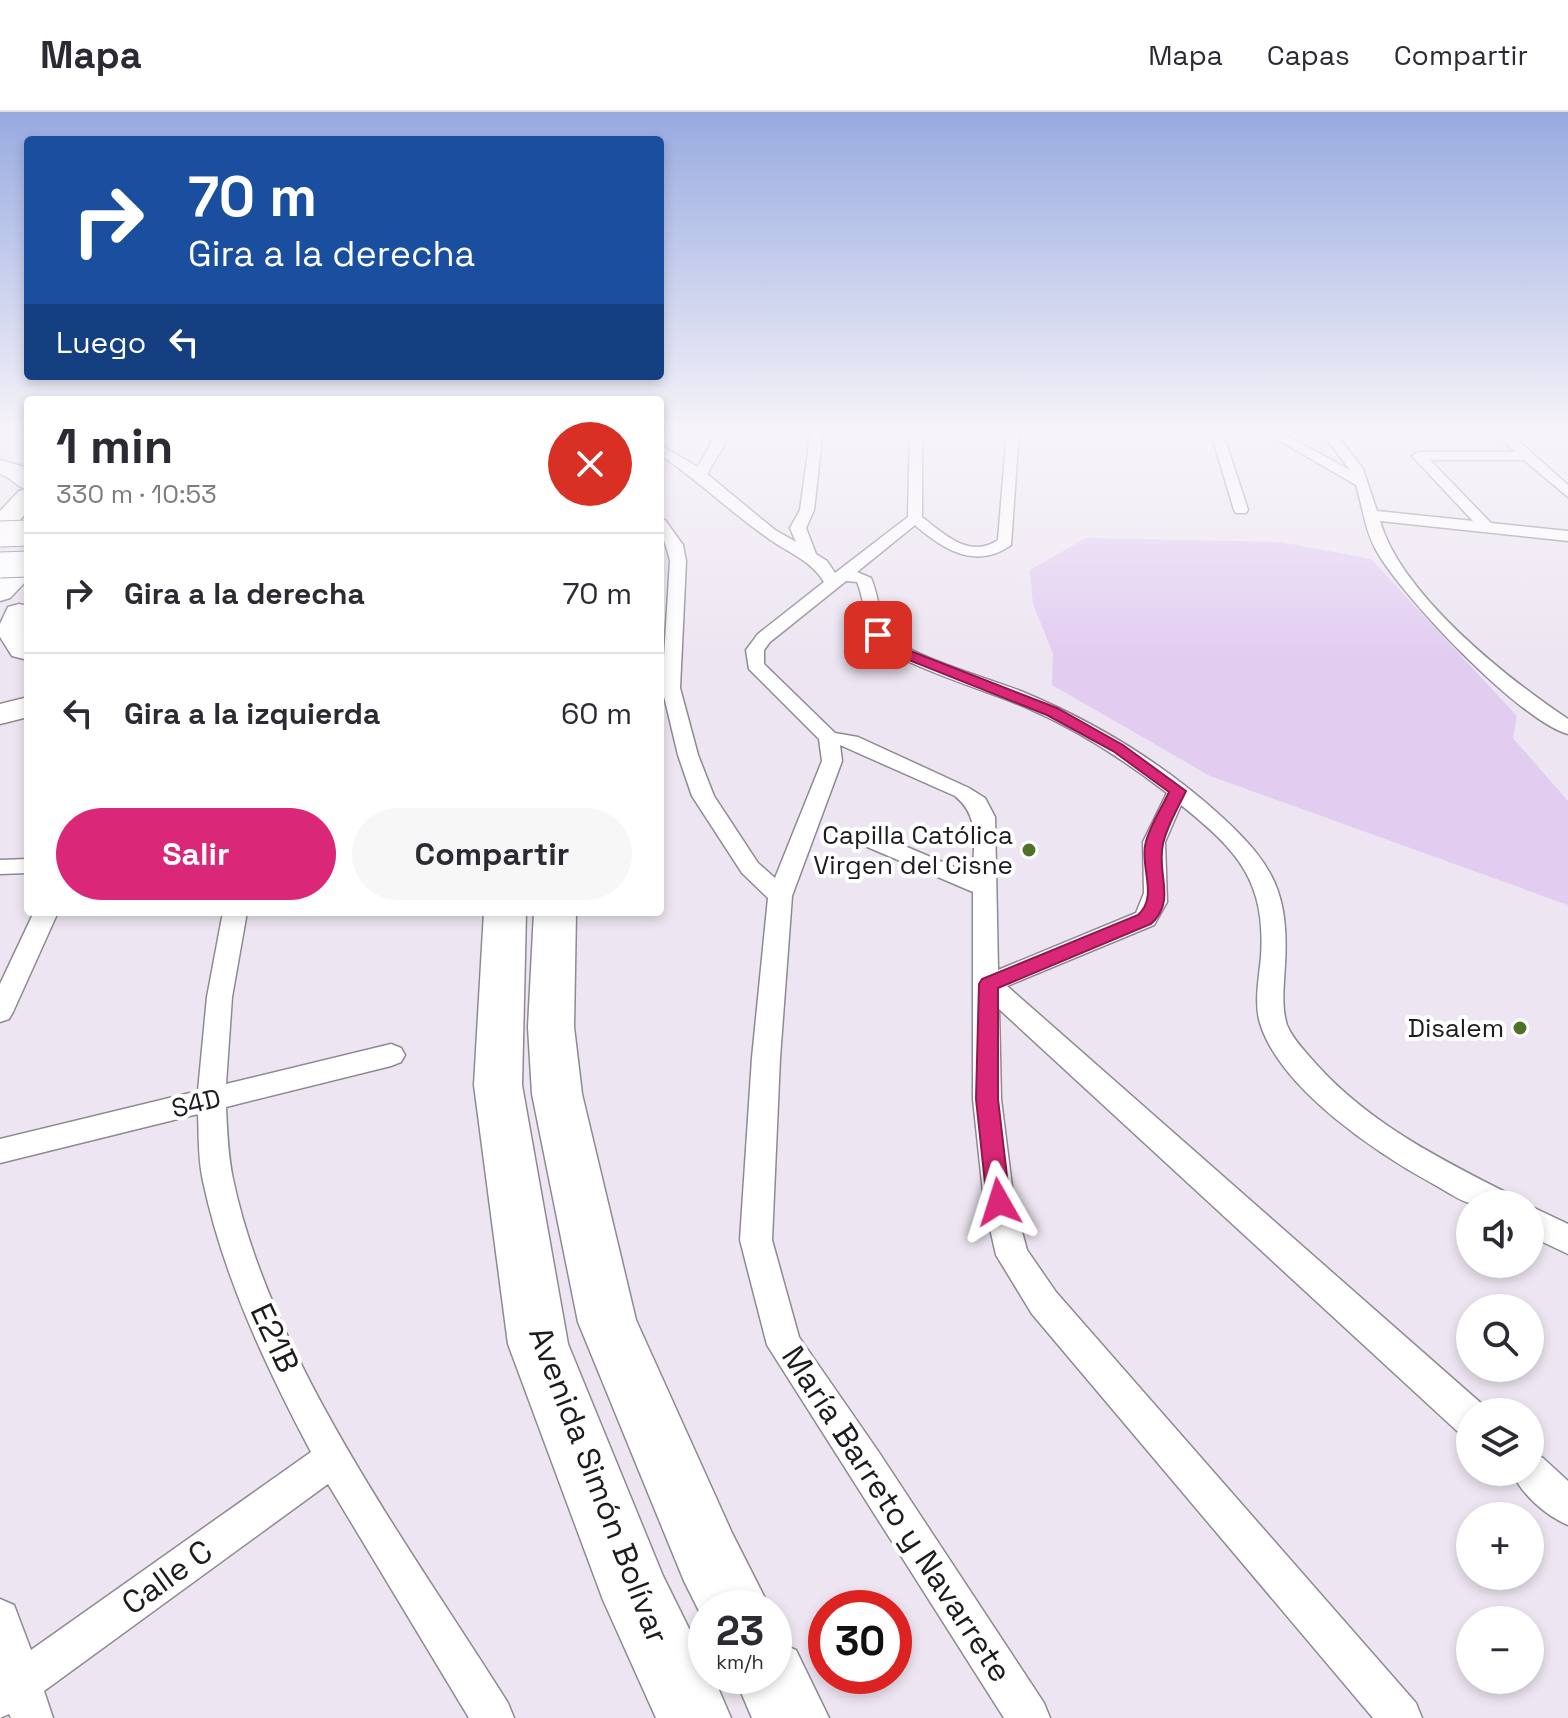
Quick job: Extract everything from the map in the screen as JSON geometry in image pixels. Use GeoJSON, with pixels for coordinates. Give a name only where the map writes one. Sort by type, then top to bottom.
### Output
{"type":"FeatureCollection","features":[{"type":"Feature","properties":{"kind":"highway"},"geometry":{"type":"LineString","coordinates":[[0,526],[20,505]]}},
{"type":"Feature","properties":{"kind":"highway"},"geometry":{"type":"LineString","coordinates":[[0,546],[23,505]]}},
{"type":"Feature","properties":{"kind":"highway"},"geometry":{"type":"LineString","coordinates":[[0,534],[24,533]]}},
{"type":"Feature","properties":{"kind":"highway"},"geometry":{"type":"LineString","coordinates":[[0,546],[24,543]]}},
{"type":"Feature","properties":{"kind":"highway"},"geometry":{"type":"LineString","coordinates":[[0,558],[24,561]]}},
{"type":"Feature","properties":{"kind":"highway"},"geometry":{"type":"LineString","coordinates":[[0,565],[24,562]]}},
{"type":"Feature","properties":{"kind":"highway"},"geometry":{"type":"LineString","coordinates":[[24,573],[12,610],[12,632],[24,649]]}},
{"type":"Feature","properties":{"kind":"highway"},"geometry":{"type":"LineString","coordinates":[[0,714],[24,708]]}},
{"type":"Feature","properties":{"kind":"highway","name":"Avenida Simón Bolívar"},"geometry":{"type":"LineString","coordinates":[[505,916],[498,1085],[538,1344],[638,1600],[694,1718]]}},
{"type":"Feature","properties":{"kind":"highway"},"geometry":{"type":"LineString","coordinates":[[555,916],[551,1027],[557,1094],[607,1322],[708,1557],[725,1590]]}},
{"type":"Feature","properties":{"kind":"highway"},"geometry":{"type":"LineString","coordinates":[[779,1694],[792,1718]]}},
{"type":"Feature","properties":{"kind":"street"},"geometry":{"type":"LineString","coordinates":[[736,505],[770,533],[821,564],[837,578],[863,578],[870,591],[878,635],[896,650],[1052,712],[1118,748],[1223,828],[1269,892],[1274,917],[1269,997],[1273,1025],[1282,1042],[1317,1088],[1339,1108],[1377,1136],[1475,1190]]}},
{"type":"Feature","properties":{"kind":"street"},"geometry":{"type":"LineString","coordinates":[[808,505],[798,528],[809,556]]}},
{"type":"Feature","properties":{"kind":"street"},"geometry":{"type":"LineString","coordinates":[[915,505],[915,518],[944,543],[968,552],[988,552],[1006,542],[1008,505]]}},
{"type":"Feature","properties":{"kind":"street"},"geometry":{"type":"LineString","coordinates":[[1239,505],[1241,510]]}},
{"type":"Feature","properties":{"kind":"street"},"geometry":{"type":"LineString","coordinates":[[1367,505],[1381,547],[1424,603],[1528,700],[1568,728]]}},
{"type":"Feature","properties":{"kind":"street"},"geometry":{"type":"LineString","coordinates":[[1465,505],[1486,527]]}},
{"type":"Feature","properties":{"kind":"street"},"geometry":{"type":"LineString","coordinates":[[1369,515],[1568,536]]}},
{"type":"Feature","properties":{"kind":"street"},"geometry":{"type":"LineString","coordinates":[[915,518],[764,638],[755,650],[755,665],[829,738],[851,741],[962,792],[977,803],[984,817],[987,1099],[999,1202],[1012,1255],[1044,1303],[1401,1718]]}},
{"type":"Feature","properties":{"kind":"street"},"geometry":{"type":"LineString","coordinates":[[664,529],[675,545],[678,561],[671,688],[688,755],[703,796],[750,868],[780,896]]}},
{"type":"Feature","properties":{"kind":"street","name":"María Barreto y Navarrete"},"geometry":{"type":"LineString","coordinates":[[829,738],[832,761],[780,896],[766,1058],[756,1240],[784,1345],[1029,1718]]}},
{"type":"Feature","properties":{"kind":"street"},"geometry":{"type":"LineString","coordinates":[[988,984],[1145,919],[1153,911],[1157,900],[1153,846],[1178,791]]}},
{"type":"Feature","properties":{"kind":"street"},"geometry":{"type":"LineString","coordinates":[[866,838],[986,889]]}},
{"type":"Feature","properties":{"kind":"street"},"geometry":{"type":"LineString","coordinates":[[0,867],[24,866]]}},
{"type":"Feature","properties":{"kind":"street"},"geometry":{"type":"LineString","coordinates":[[0,1012],[44,916]]}},
{"type":"Feature","properties":{"kind":"street","name":"E21B"},"geometry":{"type":"LineString","coordinates":[[234,916],[215,1017],[210,1099],[218,1180],[258,1309],[334,1458],[493,1718]]}},
{"type":"Feature","properties":{"kind":"street"},"geometry":{"type":"LineString","coordinates":[[988,984],[1007,997],[1042,1034],[1456,1405]]}},
{"type":"Feature","properties":{"kind":"street","name":"S4D"},"geometry":{"type":"LineString","coordinates":[[0,1151],[391,1055]]}},
{"type":"Feature","properties":{"kind":"street"},"geometry":{"type":"LineString","coordinates":[[1544,1227],[1568,1240]]}},
{"type":"Feature","properties":{"kind":"street","name":"Calle C"},"geometry":{"type":"LineString","coordinates":[[17,1700],[334,1458]]}},
{"type":"Feature","properties":{"kind":"street"},"geometry":{"type":"LineString","coordinates":[[1544,1484],[1568,1506]]}},
{"type":"Feature","properties":{"kind":"street"},"geometry":{"type":"LineString","coordinates":[[0,1619],[17,1700]]}},
{"type":"Feature","properties":{"kind":"shaded area"},"geometry":{"type":"Polygon","coordinates":[[[1086,538],[1281,542],[1371,559],[1517,716],[1513,738],[1568,801],[1568,905],[1210,776],[1052,685],[1053,654],[1033,604],[1030,570],[1086,538]]]}},
{"type":"Feature","properties":{"kind":"place","name":"Capilla Católica Virgen del Cisne"},"geometry":{"type":"Point","coordinates":[1029,850]}},
{"type":"Feature","properties":{"kind":"place","name":"Disalem"},"geometry":{"type":"Point","coordinates":[1520,1028]}},
{"type":"Feature","properties":{"kind":"route"},"geometry":{"type":"LineString","coordinates":[[878,635],[896,650],[1052,712],[1118,748],[1178,791],[1153,846],[1157,900],[1153,911],[1145,919],[988,984],[987,1099],[999,1202]]}}]}
